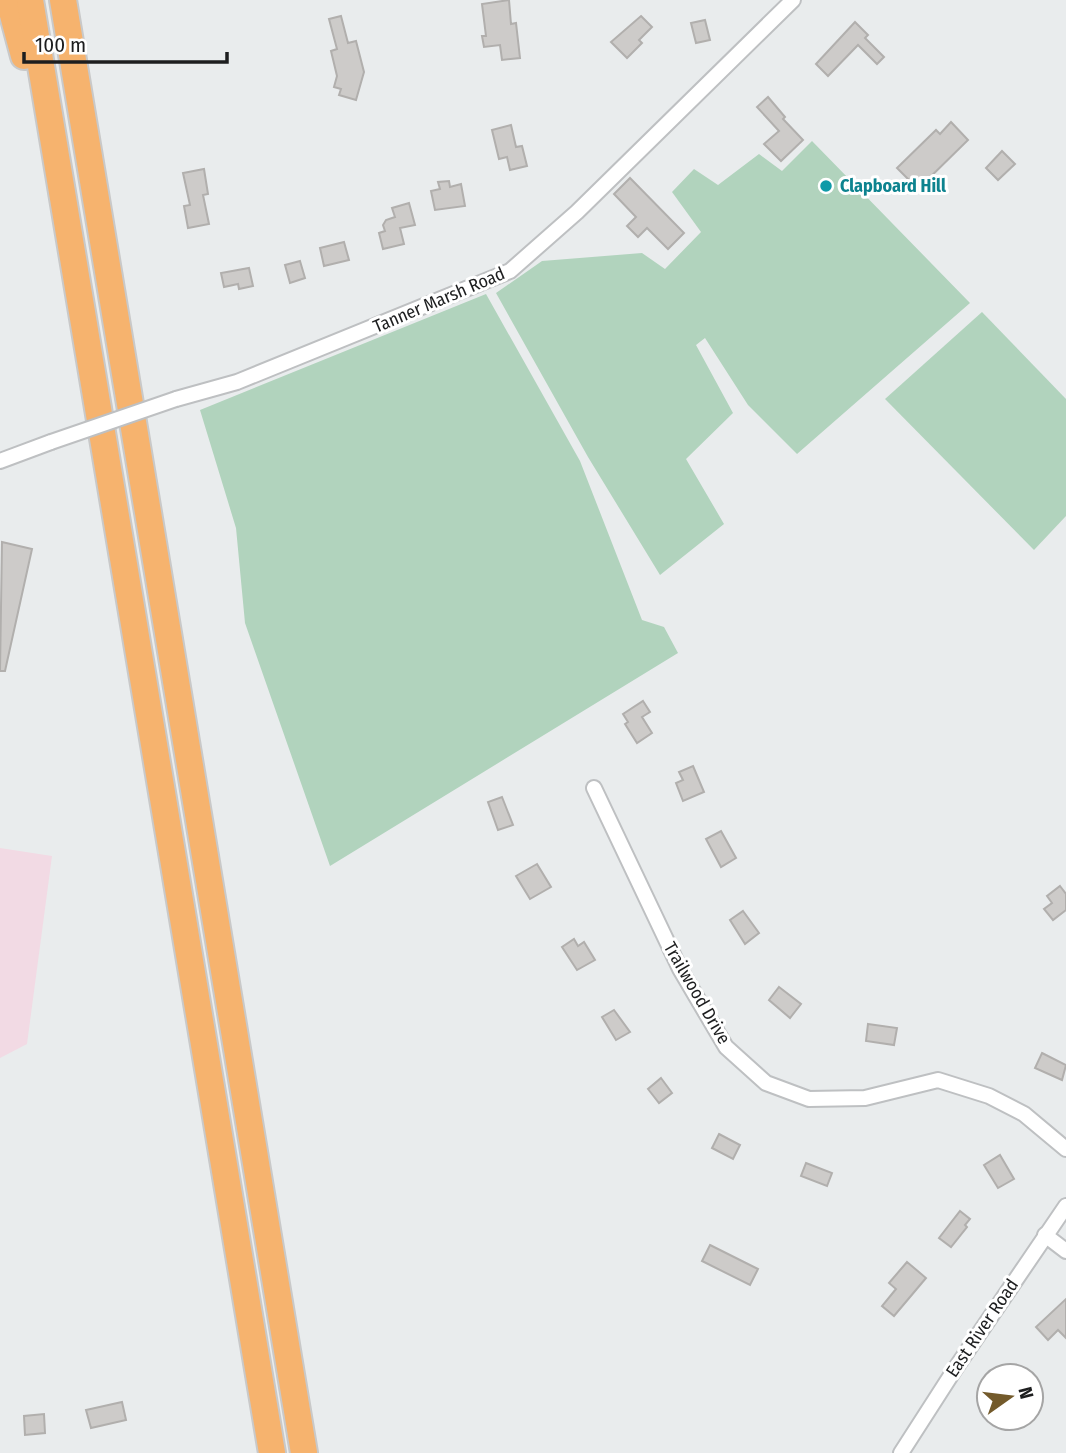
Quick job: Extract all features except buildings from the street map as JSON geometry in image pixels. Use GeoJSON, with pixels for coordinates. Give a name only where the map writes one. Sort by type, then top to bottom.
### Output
{"type":"FeatureCollection","features":[{"type":"Feature","properties":{"kind":"highway"},"geometry":{"type":"LineString","coordinates":[[9,0],[27,67],[93,376]]}},
{"type":"Feature","properties":{"kind":"highway"},"geometry":{"type":"LineString","coordinates":[[30,0],[272,1453]]}},
{"type":"Feature","properties":{"kind":"highway"},"geometry":{"type":"LineString","coordinates":[[63,0],[304,1453]]}},
{"type":"Feature","properties":{"kind":"street","name":"Tanner Marsh Road"},"geometry":{"type":"LineString","coordinates":[[0,461],[176,399],[237,383],[510,271],[577,212],[793,0]]}},
{"type":"Feature","properties":{"kind":"street","name":"Trailwood Drive"},"geometry":{"type":"LineString","coordinates":[[594,788],[680,969],[726,1047],[766,1083],[809,1099],[837,1099],[865,1098],[938,1080],[989,1096],[1024,1114],[1066,1149]]}},
{"type":"Feature","properties":{"kind":"street","name":"East River Road"},"geometry":{"type":"LineString","coordinates":[[901,1453],[1066,1206]]}},
{"type":"Feature","properties":{"kind":"street"},"geometry":{"type":"LineString","coordinates":[[1045,1235],[1066,1251]]}},
{"type":"Feature","properties":{"kind":"shaded area"},"geometry":{"type":"Polygon","coordinates":[[[0,848],[52,856],[27,1044],[0,1058],[0,848]]]}},
{"type":"Feature","properties":{"kind":"green space"},"geometry":{"type":"Polygon","coordinates":[[[812,141],[970,303],[797,454],[748,405],[705,338],[696,345],[733,413],[686,459],[724,524],[660,575],[588,457],[496,293],[542,261],[642,253],[665,269],[701,232],[672,192],[694,169],[718,185],[759,154],[782,171],[812,141]]]}},
{"type":"Feature","properties":{"kind":"green space"},"geometry":{"type":"Polygon","coordinates":[[[486,294],[580,461],[642,620],[664,627],[678,653],[330,866],[245,623],[236,528],[200,410],[486,294]]]}},
{"type":"Feature","properties":{"kind":"green space"},"geometry":{"type":"Polygon","coordinates":[[[982,312],[1066,399],[1066,516],[1034,550],[885,399],[982,312]]]}},
{"type":"Feature","properties":{"kind":"place","name":"Clapboard Hill"},"geometry":{"type":"Point","coordinates":[826,186]}}]}
